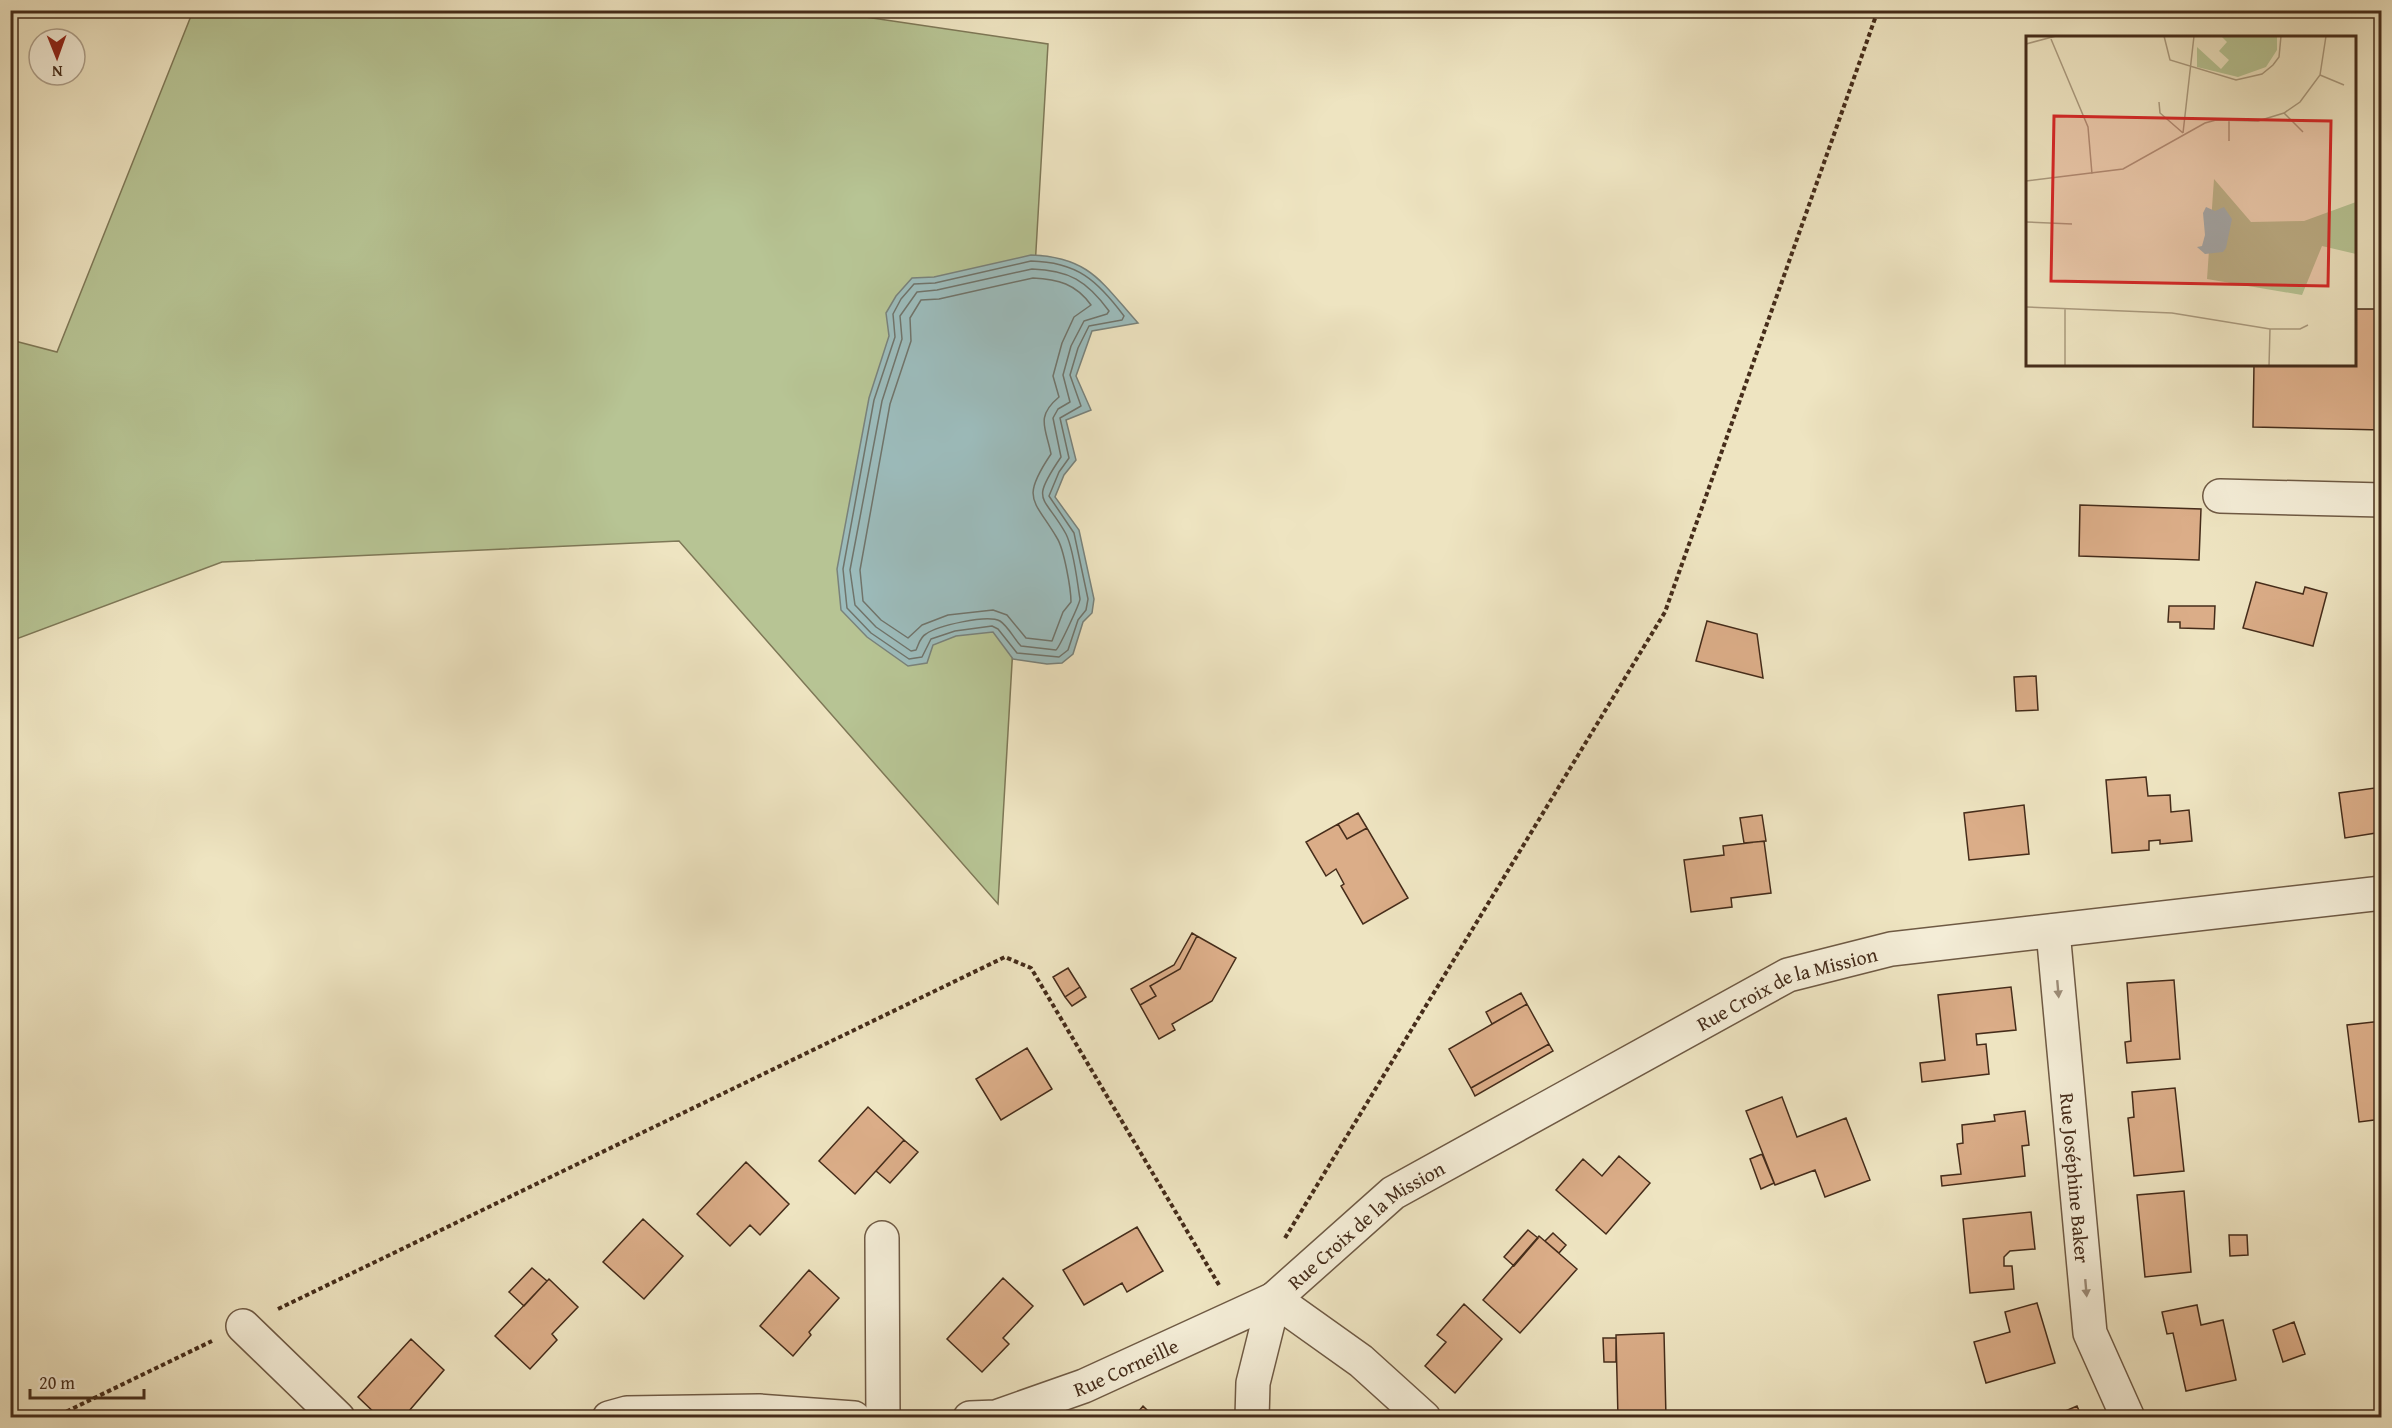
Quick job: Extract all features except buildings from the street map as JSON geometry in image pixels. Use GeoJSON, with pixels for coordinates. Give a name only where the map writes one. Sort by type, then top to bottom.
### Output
{"type":"FeatureCollection","features":[{"type":"Feature","properties":{"kind":"street"},"geometry":{"type":"LineString","coordinates":[[2220,496],[2382,500]]}},
{"type":"Feature","properties":{"kind":"street","name":"Rue Croix de la Mission"},"geometry":{"type":"LineString","coordinates":[[1274,1299],[1393,1193],[1788,975],[1891,949],[2382,893]]}},
{"type":"Feature","properties":{"kind":"street","name":"Rue Joséphine Baker"},"geometry":{"type":"LineString","coordinates":[[2053,931],[2090,1333],[2128,1418]]}},
{"type":"Feature","properties":{"kind":"street"},"geometry":{"type":"LineString","coordinates":[[882,1238],[883,1418]]}},
{"type":"Feature","properties":{"kind":"street"},"geometry":{"type":"LineString","coordinates":[[1252,1418],[1253,1383],[1274,1299],[1361,1361],[1424,1418]]}},
{"type":"Feature","properties":{"kind":"street","name":"Rue Corneille"},"geometry":{"type":"LineString","coordinates":[[970,1418],[996,1417],[1084,1386],[1274,1299]]}},
{"type":"Feature","properties":{"kind":"street"},"geometry":{"type":"LineString","coordinates":[[243,1326],[338,1418]]}},
{"type":"Feature","properties":{"kind":"street"},"geometry":{"type":"LineString","coordinates":[[609,1418],[627,1413],[759,1411],[854,1418]]}},
{"type":"Feature","properties":{"kind":"path"},"geometry":{"type":"LineString","coordinates":[[1281,1245],[1665,612],[1878,10]]}},
{"type":"Feature","properties":{"kind":"path"},"geometry":{"type":"LineString","coordinates":[[53,1418],[1005,957],[1030,968],[1238,1316]]}},
{"type":"Feature","properties":{"kind":"green space"},"geometry":{"type":"Polygon","coordinates":[[[818,10],[1048,44],[998,904],[679,541],[222,562],[11,641],[11,340],[57,352],[193,11],[818,10]]]}},
{"type":"Feature","properties":{"kind":"water"},"geometry":{"type":"Polygon","coordinates":[[[1031,255],[1068,261],[1081,267],[1104,284],[1138,323],[1092,331],[1076,376],[1091,410],[1066,420],[1076,460],[1064,475],[1055,497],[1079,530],[1094,599],[1092,613],[1083,622],[1073,654],[1062,663],[1047,664],[1013,659],[993,632],[956,636],[933,645],[927,663],[908,666],[867,637],[841,610],[837,569],[869,398],[889,336],[886,313],[896,296],[912,278],[934,277],[1031,255]]]}}]}
